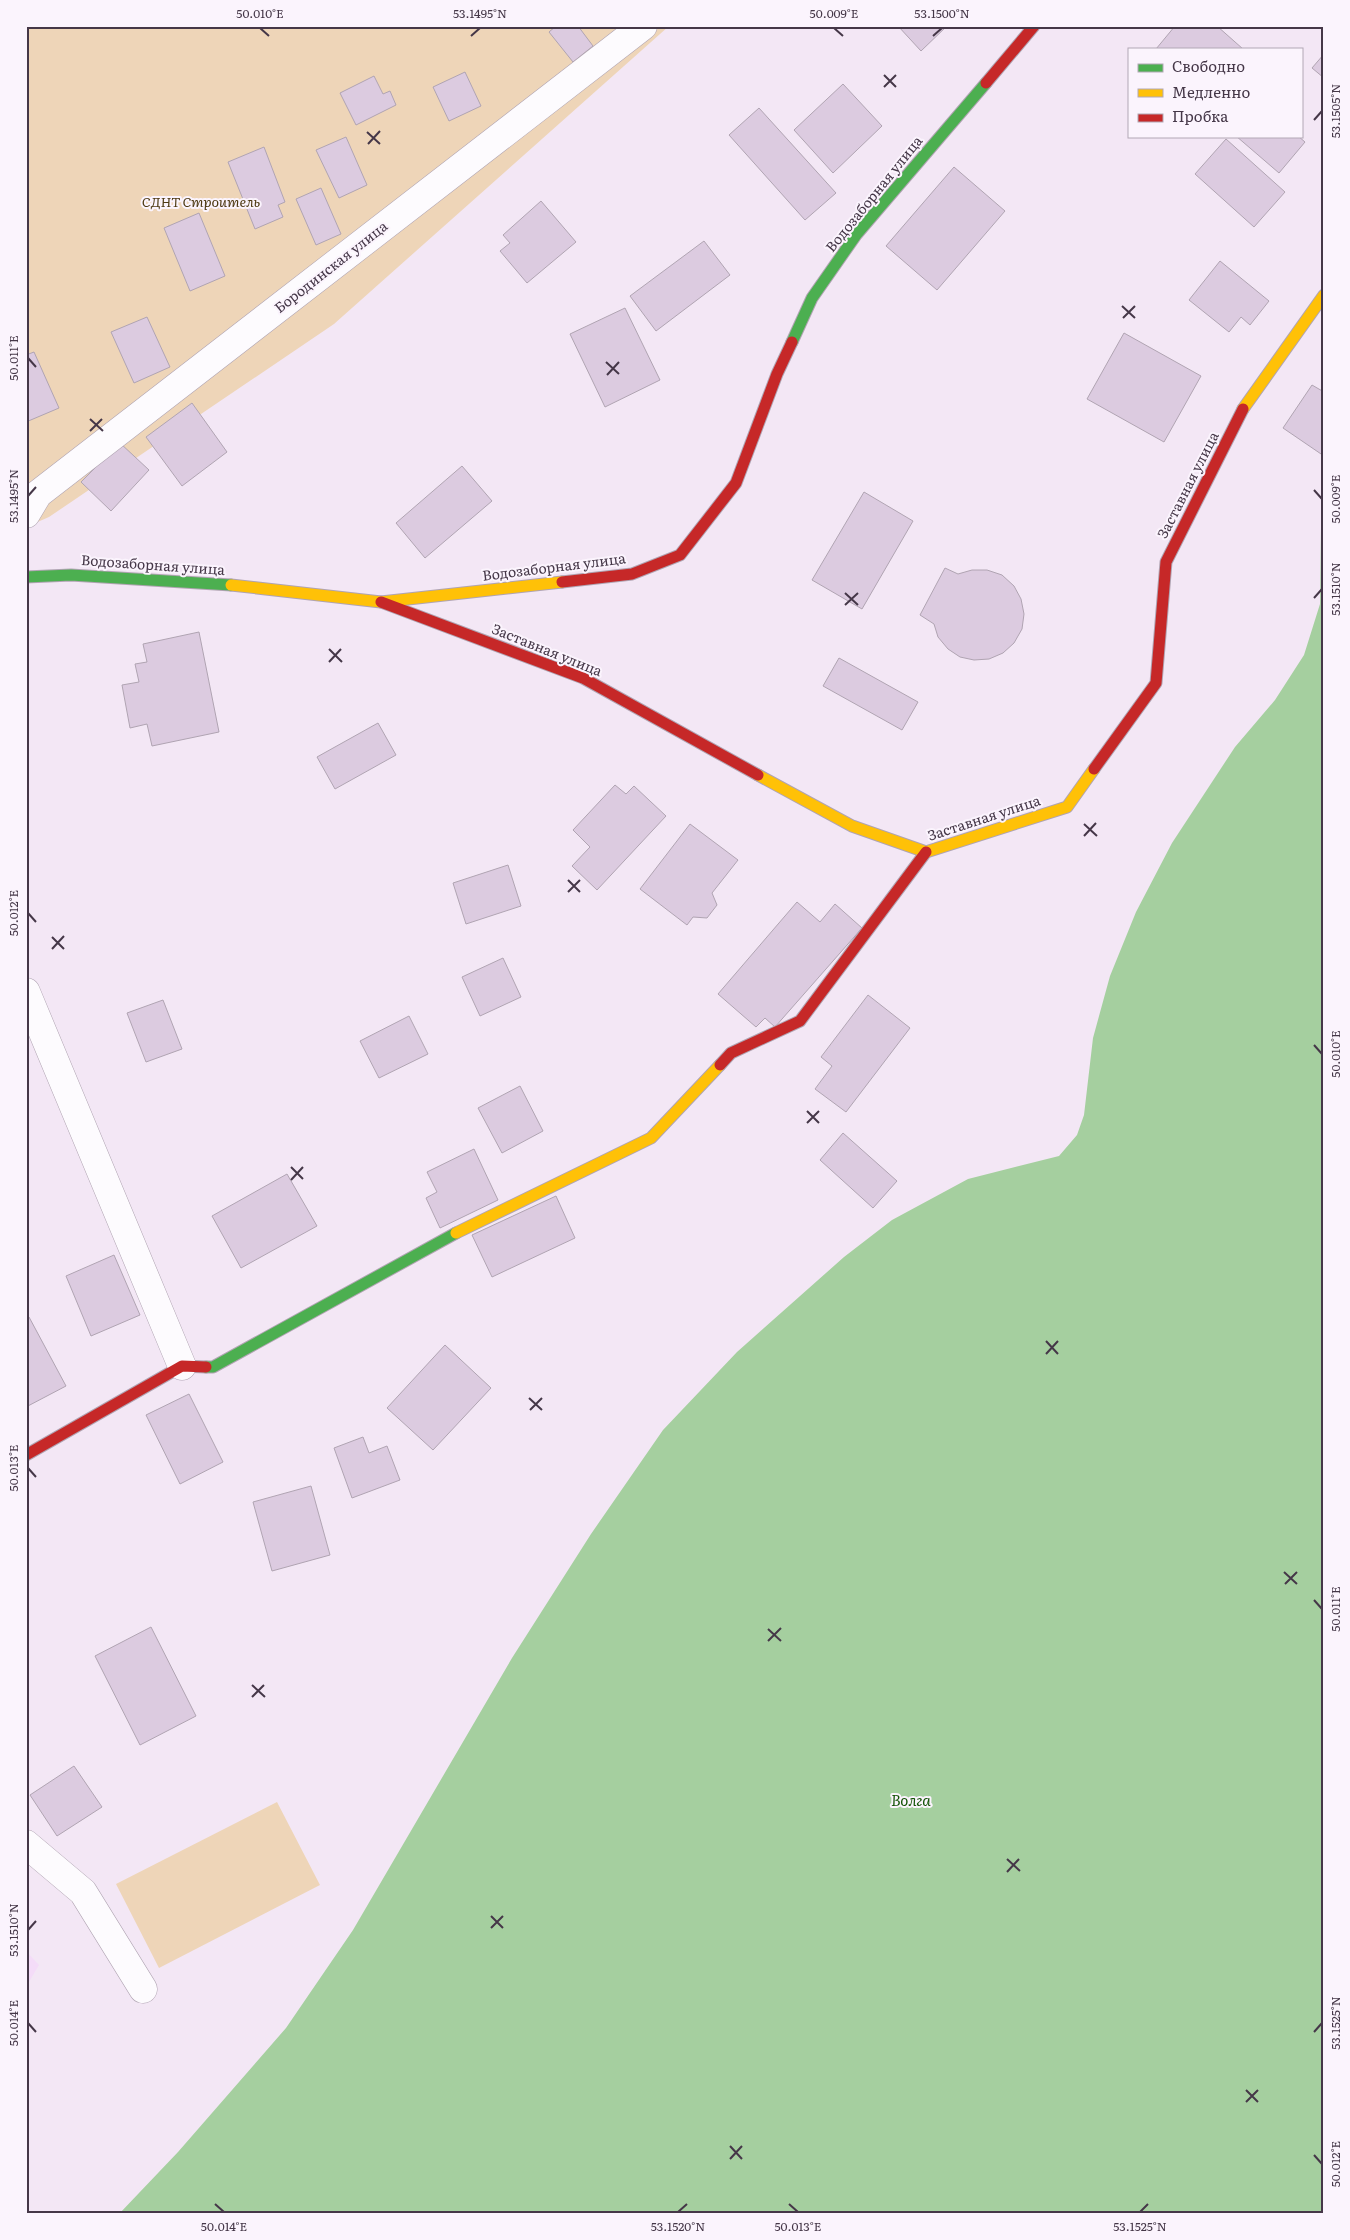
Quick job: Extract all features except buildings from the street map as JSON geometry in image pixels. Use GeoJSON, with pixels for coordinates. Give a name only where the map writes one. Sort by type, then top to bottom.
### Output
{"type":"FeatureCollection","features":[{"type":"Feature","properties":{"kind":"street","name":"Бородинская улица"},"geometry":{"type":"LineString","coordinates":[[26,514],[38,494],[643,26]]}},
{"type":"Feature","properties":{"kind":"street","name":"Водозаборная улица"},"geometry":{"type":"LineString","coordinates":[[26,577],[72,575],[223,584],[381,602],[632,574],[680,555],[736,483],[777,374],[812,298],[856,235],[1034,26]]}},
{"type":"Feature","properties":{"kind":"street","name":"Заставная улица"},"geometry":{"type":"LineString","coordinates":[[381,602],[583,678],[852,826],[926,852],[1067,807],[1156,682],[1166,562],[1239,415],[1324,295]]}},
{"type":"Feature","properties":{"kind":"street"},"geometry":{"type":"LineString","coordinates":[[26,1456],[182,1366],[213,1367],[436,1243],[651,1138],[731,1053],[800,1021],[926,852]]}},
{"type":"Feature","properties":{"kind":"street"},"geometry":{"type":"LineString","coordinates":[[26,992],[182,1366]]}},
{"type":"Feature","properties":{"kind":"street"},"geometry":{"type":"LineString","coordinates":[[26,1844],[83,1892],[143,1989]]}},
{"type":"Feature","properties":{"kind":"shaded area"},"geometry":{"type":"Polygon","coordinates":[[[26,1951],[39,1965],[26,1987],[26,1951]]]}},
{"type":"Feature","properties":{"kind":"green space","name":"СДНТ Строитель"},"geometry":{"type":"Polygon","coordinates":[[[26,26],[669,26],[334,324],[49,517],[26,527],[26,26]]]}},
{"type":"Feature","properties":{"kind":"green space"},"geometry":{"type":"Polygon","coordinates":[[[277,1802],[320,1885],[159,1968],[116,1884],[277,1802]]]}},
{"type":"Feature","properties":{"kind":"water","name":"Волга"},"geometry":{"type":"Polygon","coordinates":[[[1324,519],[1324,2214],[119,2214],[178,2152],[286,2028],[353,1930],[512,1658],[591,1534],[663,1430],[737,1352],[844,1257],[892,1220],[968,1179],[1059,1156],[1077,1135],[1084,1115],[1093,1038],[1110,976],[1136,912],[1172,843],[1235,747],[1275,700],[1304,655],[1320,604],[1321,527],[1324,519]]]}},
{"type":"Feature","properties":{"kind":"traffic: fast"},"geometry":{"type":"LineString","coordinates":[[792,342],[812,298],[856,235],[986,83]]}},
{"type":"Feature","properties":{"kind":"traffic: fast"},"geometry":{"type":"LineString","coordinates":[[26,577],[71,575],[231,585]]}},
{"type":"Feature","properties":{"kind":"traffic: fast"},"geometry":{"type":"LineString","coordinates":[[206,1367],[213,1367],[456,1233]]}},
{"type":"Feature","properties":{"kind":"traffic: slow"},"geometry":{"type":"LineString","coordinates":[[1243,409],[1324,295]]}},
{"type":"Feature","properties":{"kind":"traffic: slow"},"geometry":{"type":"LineString","coordinates":[[231,585],[381,602],[562,582]]}},
{"type":"Feature","properties":{"kind":"traffic: slow"},"geometry":{"type":"LineString","coordinates":[[758,775],[852,826],[926,852],[1067,807],[1094,769]]}},
{"type":"Feature","properties":{"kind":"traffic: slow"},"geometry":{"type":"LineString","coordinates":[[456,1233],[651,1138],[720,1065]]}},
{"type":"Feature","properties":{"kind":"traffic: jam"},"geometry":{"type":"LineString","coordinates":[[986,83],[1034,26]]}},
{"type":"Feature","properties":{"kind":"traffic: jam"},"geometry":{"type":"LineString","coordinates":[[562,582],[632,574],[680,555],[736,483],[777,374],[792,342]]}},
{"type":"Feature","properties":{"kind":"traffic: jam"},"geometry":{"type":"LineString","coordinates":[[1094,769],[1156,683],[1166,562],[1243,409]]}},
{"type":"Feature","properties":{"kind":"traffic: jam"},"geometry":{"type":"LineString","coordinates":[[381,602],[583,678],[758,775]]}},
{"type":"Feature","properties":{"kind":"traffic: jam"},"geometry":{"type":"LineString","coordinates":[[720,1065],[731,1053],[800,1021],[926,852]]}},
{"type":"Feature","properties":{"kind":"traffic: jam"},"geometry":{"type":"LineString","coordinates":[[26,1455],[182,1366],[206,1367]]}}]}
